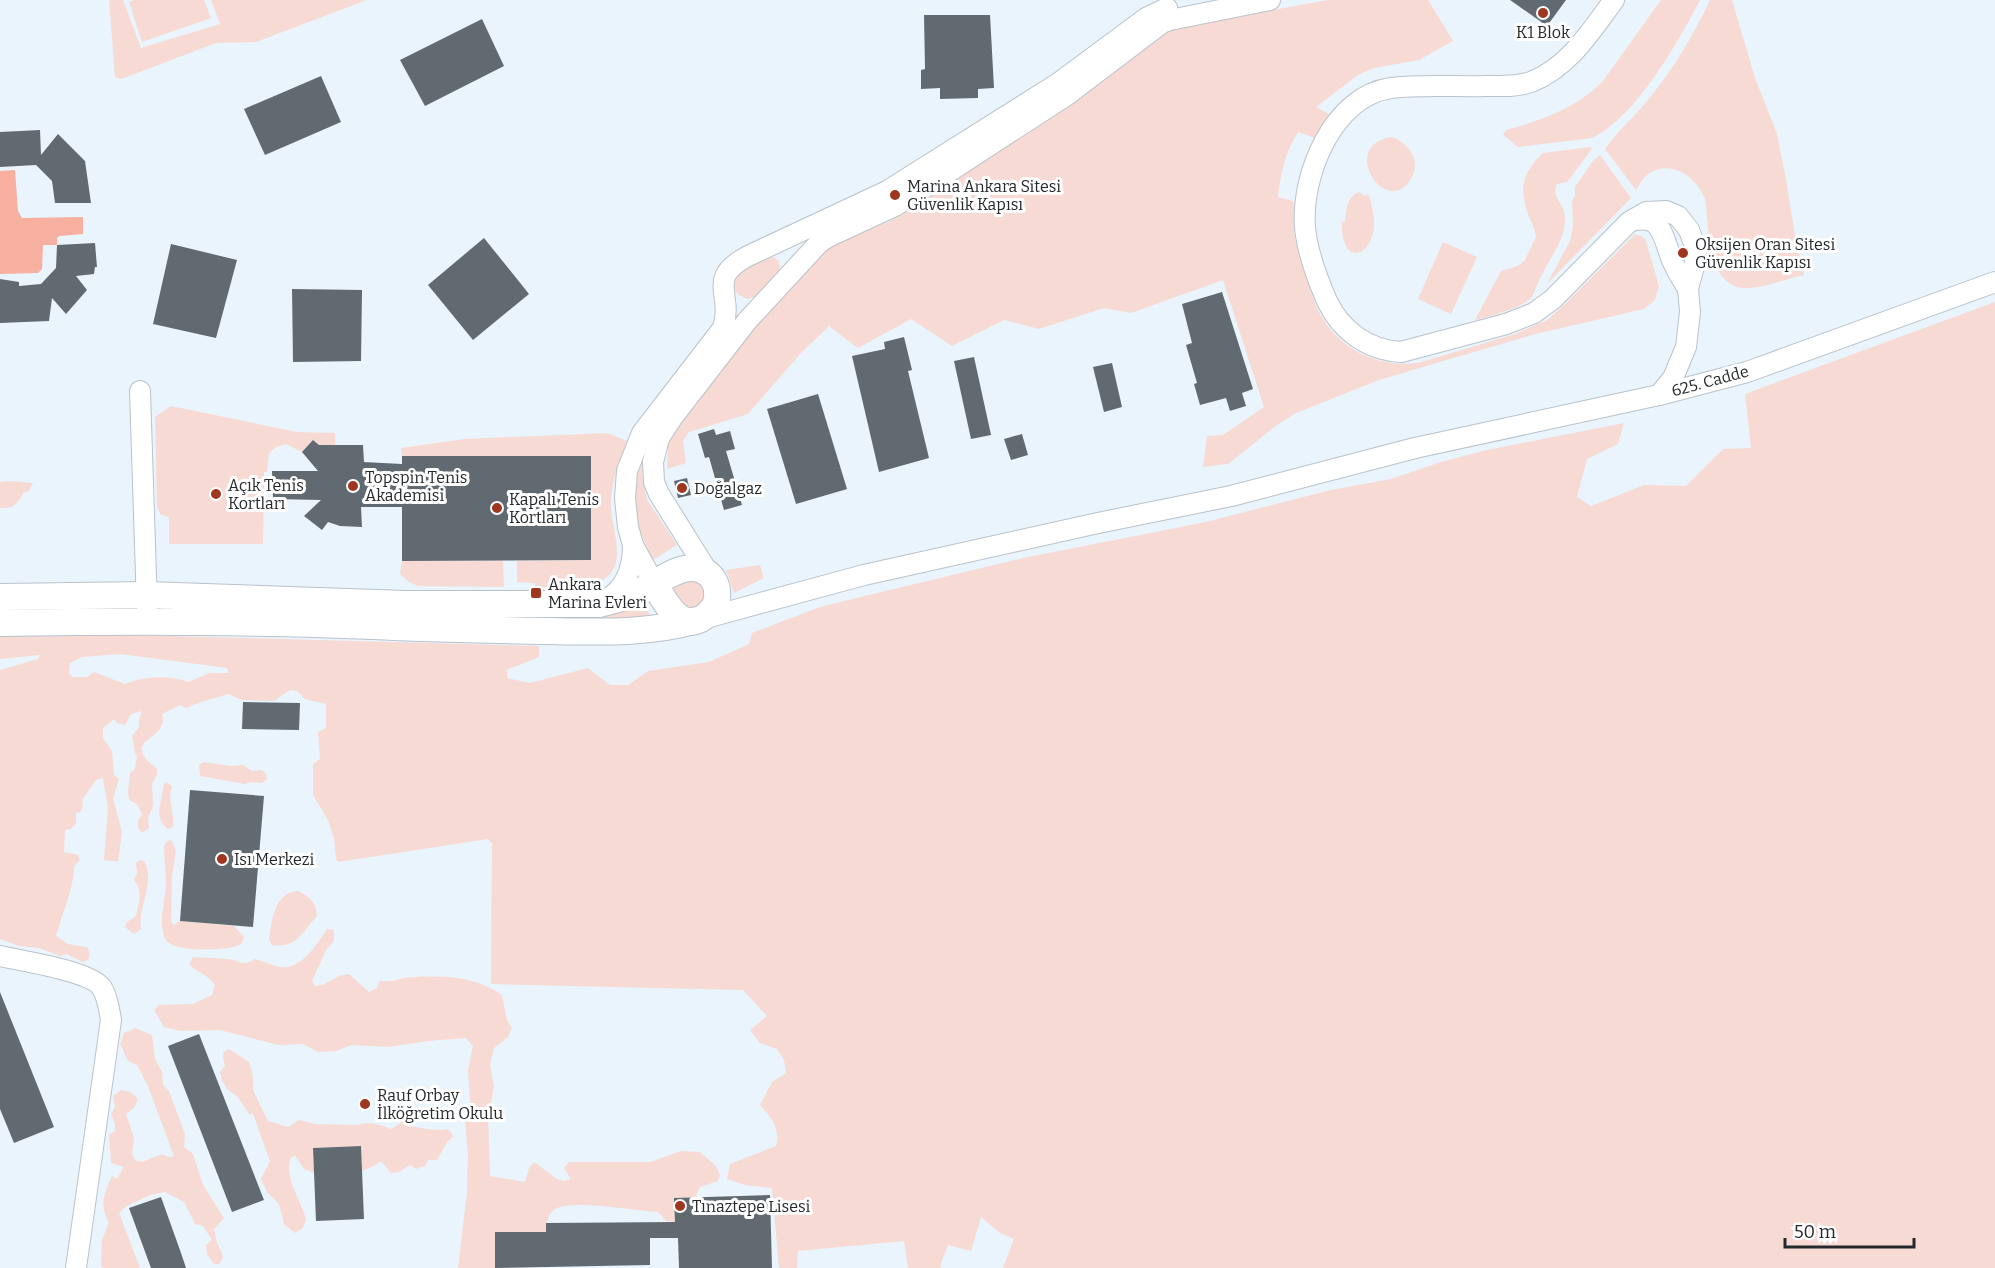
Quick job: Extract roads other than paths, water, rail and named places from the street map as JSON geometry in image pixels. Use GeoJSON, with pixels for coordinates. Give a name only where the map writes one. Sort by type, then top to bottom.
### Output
{"type":"FeatureCollection","features":[{"type":"Feature","properties":{"kind":"street"},"geometry":{"type":"LineString","coordinates":[[700,619],[689,621],[677,617],[667,606],[633,545],[627,527],[625,498],[627,471],[642,433],[723,328],[726,320],[724,275],[728,268],[766,247],[887,191],[1057,84],[1155,12],[1214,0]]}},
{"type":"Feature","properties":{"kind":"street"},"geometry":{"type":"LineString","coordinates":[[748,606],[732,603],[713,580],[659,494],[653,475],[654,455],[659,438],[672,418],[762,305],[819,243],[895,206],[938,179],[1067,95],[1162,23],[1270,0]]}},
{"type":"Feature","properties":{"kind":"street"},"geometry":{"type":"LineString","coordinates":[[1614,0],[1572,54],[1534,81],[1511,86],[1392,88],[1360,99],[1342,115],[1311,174],[1306,192],[1307,243],[1322,289],[1336,316],[1364,343],[1389,352],[1401,352],[1506,324],[1534,313],[1553,299],[1629,222],[1650,211],[1672,212],[1689,230],[1696,249],[1695,267],[1688,289]]}},
{"type":"Feature","properties":{"kind":"street"},"geometry":{"type":"LineString","coordinates":[[1629,222],[1647,219],[1656,224],[1664,236],[1688,289],[1690,312],[1686,347],[1674,378],[1659,395]]}},
{"type":"Feature","properties":{"kind":"street"},"geometry":{"type":"LineString","coordinates":[[766,247],[773,248],[784,256],[788,276]]}},
{"type":"Feature","properties":{"kind":"street","name":"625. Cadde"},"geometry":{"type":"LineString","coordinates":[[700,619],[834,582],[1231,496],[1415,448],[1659,395],[1747,372],[1995,282]]}},
{"type":"Feature","properties":{"kind":"street"},"geometry":{"type":"LineString","coordinates":[[724,294],[737,306],[752,308],[762,305]]}},
{"type":"Feature","properties":{"kind":"street"},"geometry":{"type":"LineString","coordinates":[[140,391],[147,622]]}},
{"type":"Feature","properties":{"kind":"street"},"geometry":{"type":"LineString","coordinates":[[599,604],[613,595],[626,579],[632,564],[633,545]]}},
{"type":"Feature","properties":{"kind":"street"},"geometry":{"type":"LineString","coordinates":[[0,597],[147,595],[405,604],[599,604],[626,597],[687,568],[702,570],[713,580],[717,596],[708,615],[700,619],[654,629],[605,632],[147,622],[0,623]]}},
{"type":"Feature","properties":{"kind":"street"},"geometry":{"type":"LineString","coordinates":[[0,956],[75,973],[91,979],[101,986],[109,1002],[111,1020],[76,1268]]}},
{"type":"Feature","properties":{"kind":"place","name":"K1 Blok"},"geometry":{"type":"Point","coordinates":[1543,13]}},
{"type":"Feature","properties":{"kind":"place","name":"Marina Ankara Sitesi Güvenlik Kapısı"},"geometry":{"type":"Point","coordinates":[895,195]}},
{"type":"Feature","properties":{"kind":"place","name":"Oksijen Oran Sitesi Güvenlik Kapısı"},"geometry":{"type":"Point","coordinates":[1683,253]}},
{"type":"Feature","properties":{"kind":"place","name":"Topspin Tenis Akademisi"},"geometry":{"type":"Point","coordinates":[353,486]}},
{"type":"Feature","properties":{"kind":"place","name":"Doğalgaz"},"geometry":{"type":"Point","coordinates":[682,488]}},
{"type":"Feature","properties":{"kind":"place","name":"Açık Tenis Kortları"},"geometry":{"type":"Point","coordinates":[216,494]}},
{"type":"Feature","properties":{"kind":"place","name":"Kapalı Tenis Kortları"},"geometry":{"type":"Point","coordinates":[497,508]}},
{"type":"Feature","properties":{"kind":"place","name":"Ankara Marina Evleri"},"geometry":{"type":"Point","coordinates":[536,593]}},
{"type":"Feature","properties":{"kind":"place","name":"Isı Merkezi"},"geometry":{"type":"Point","coordinates":[222,859]}},
{"type":"Feature","properties":{"kind":"place","name":"Rauf Orbay İlköğretim Okulu"},"geometry":{"type":"Point","coordinates":[365,1104]}},
{"type":"Feature","properties":{"kind":"place","name":"Tınaztepe Lisesi"},"geometry":{"type":"Point","coordinates":[680,1206]}}]}
